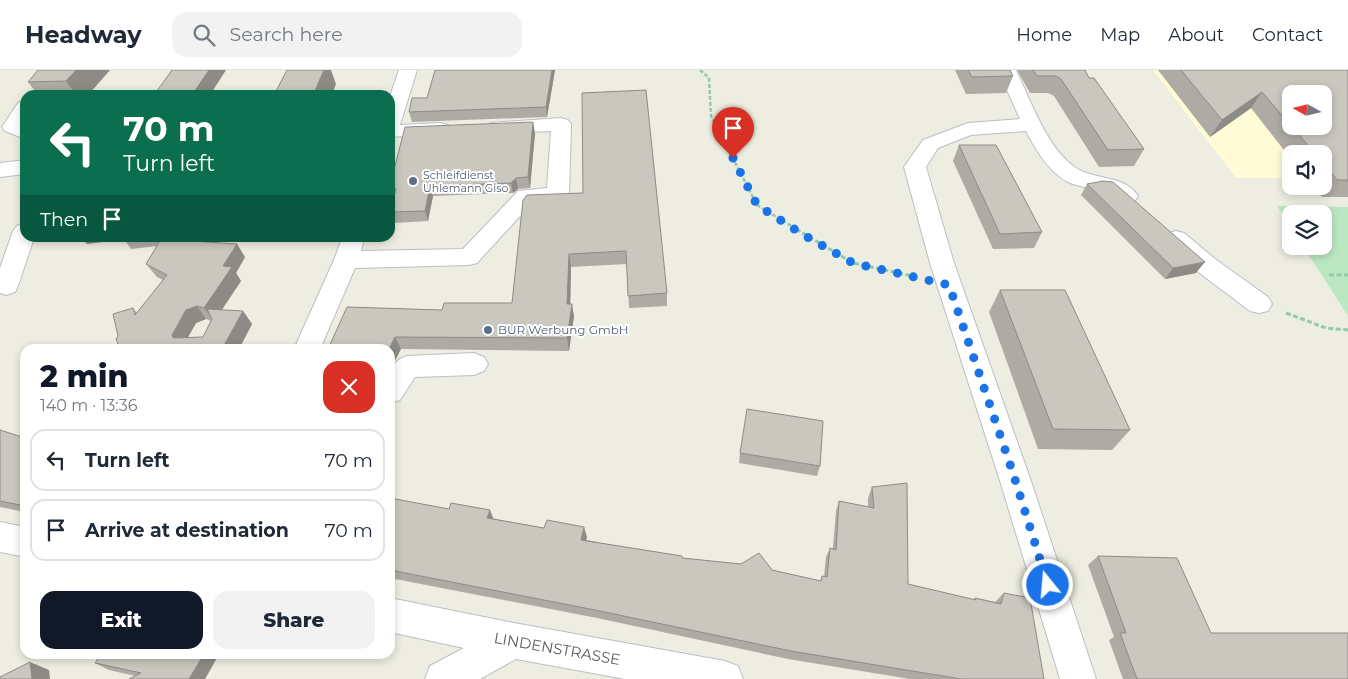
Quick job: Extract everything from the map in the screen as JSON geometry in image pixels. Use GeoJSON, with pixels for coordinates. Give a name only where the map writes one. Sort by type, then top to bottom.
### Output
{"type":"FeatureCollection","features":[{"type":"Feature","properties":{"kind":"street"},"geometry":{"type":"LineString","coordinates":[[395,110],[408,70]]}},
{"type":"Feature","properties":{"kind":"street"},"geometry":{"type":"LineString","coordinates":[[1006,70],[1046,149],[1068,174],[1086,181],[1115,186],[1142,209]]}},
{"type":"Feature","properties":{"kind":"street"},"geometry":{"type":"LineString","coordinates":[[20,115],[12,127],[20,131]]}},
{"type":"Feature","properties":{"kind":"street"},"geometry":{"type":"LineString","coordinates":[[309,344],[350,249],[469,257],[526,196],[558,195],[561,124],[395,131]]}},
{"type":"Feature","properties":{"kind":"street"},"geometry":{"type":"LineString","coordinates":[[1032,124],[968,129],[930,144],[915,167],[923,202],[949,285],[1013,473],[1078,679]]}},
{"type":"Feature","properties":{"kind":"street"},"geometry":{"type":"LineString","coordinates":[[0,170],[20,168]]}},
{"type":"Feature","properties":{"kind":"street"},"geometry":{"type":"LineString","coordinates":[[1163,227],[1206,266],[1260,304]]}},
{"type":"Feature","properties":{"kind":"street"},"geometry":{"type":"LineString","coordinates":[[6,286],[21,242]]}},
{"type":"Feature","properties":{"kind":"street"},"geometry":{"type":"LineString","coordinates":[[395,385],[407,367],[474,364]]}},
{"type":"Feature","properties":{"kind":"street"},"geometry":{"type":"LineString","coordinates":[[0,538],[20,541]]}},
{"type":"Feature","properties":{"kind":"street","name":"LINDENSTRASSE"},"geometry":{"type":"LineString","coordinates":[[395,616],[514,642],[725,679]]}},
{"type":"Feature","properties":{"kind":"street"},"geometry":{"type":"LineString","coordinates":[[443,679],[514,642]]}},
{"type":"Feature","properties":{"kind":"path"},"geometry":{"type":"LineString","coordinates":[[700,70],[709,78],[712,116],[757,205],[853,263],[949,285]]}},
{"type":"Feature","properties":{"kind":"path"},"geometry":{"type":"LineString","coordinates":[[1329,275],[1348,275]]}},
{"type":"Feature","properties":{"kind":"path"},"geometry":{"type":"LineString","coordinates":[[1260,304],[1326,328],[1348,330]]}},
{"type":"Feature","properties":{"kind":"shaded area"},"geometry":{"type":"Polygon","coordinates":[[[1153,70],[1348,70],[1332,126],[1332,85],[1282,85],[1282,135],[1329,135],[1327,145],[1282,145],[1282,178],[1236,178],[1153,70]]]}},
{"type":"Feature","properties":{"kind":"green space"},"geometry":{"type":"Polygon","coordinates":[[[1277,206],[1282,206],[1282,214],[1277,206]]]}},
{"type":"Feature","properties":{"kind":"green space"},"geometry":{"type":"Polygon","coordinates":[[[1332,207],[1348,207],[1348,316],[1309,255],[1332,255],[1332,207]]]}},
{"type":"Feature","properties":{"kind":"building"},"geometry":{"type":"Polygon","coordinates":[[[38,70],[76,70],[66,81],[28,82],[38,70]]]}},
{"type":"Feature","properties":{"kind":"building"},"geometry":{"type":"Polygon","coordinates":[[[172,70],[209,70],[195,90],[158,90],[172,70]]]}},
{"type":"Feature","properties":{"kind":"building"},"geometry":{"type":"Polygon","coordinates":[[[287,70],[324,70],[315,90],[277,90],[287,70]]]}},
{"type":"Feature","properties":{"kind":"building"},"geometry":{"type":"Polygon","coordinates":[[[435,70],[552,70],[546,107],[409,112],[412,98],[427,98],[435,70]]]}},
{"type":"Feature","properties":{"kind":"building"},"geometry":{"type":"Polygon","coordinates":[[[968,70],[1010,70],[1013,76],[972,77],[968,70]]]}},
{"type":"Feature","properties":{"kind":"building"},"geometry":{"type":"Polygon","coordinates":[[[1033,70],[1085,70],[1089,78],[1094,78],[1144,149],[1108,150],[1061,79],[1056,76],[1037,76],[1033,70]]]}},
{"type":"Feature","properties":{"kind":"building"},"geometry":{"type":"Polygon","coordinates":[[[1181,70],[1348,70],[1348,180],[1337,180],[1332,174],[1332,145],[1308,145],[1299,135],[1332,135],[1332,85],[1282,85],[1282,115],[1262,92],[1222,120],[1181,70]]]}},
{"type":"Feature","properties":{"kind":"building"},"geometry":{"type":"Polygon","coordinates":[[[646,90],[667,293],[628,296],[626,251],[569,254],[567,304],[572,304],[567,338],[395,337],[392,344],[330,344],[347,307],[442,310],[444,303],[512,303],[523,200],[527,195],[583,193],[582,93],[646,90]]]}},
{"type":"Feature","properties":{"kind":"building"},"geometry":{"type":"Polygon","coordinates":[[[533,122],[528,177],[516,178],[511,183],[430,186],[425,211],[395,212],[395,166],[405,127],[533,122]]]}},
{"type":"Feature","properties":{"kind":"building"},"geometry":{"type":"Polygon","coordinates":[[[959,145],[996,145],[1042,232],[1000,234],[959,145]]]}},
{"type":"Feature","properties":{"kind":"building"},"geometry":{"type":"Polygon","coordinates":[[[1103,181],[1113,182],[1205,262],[1173,268],[1087,184],[1103,181]]]}},
{"type":"Feature","properties":{"kind":"building"},"geometry":{"type":"Polygon","coordinates":[[[159,242],[237,244],[223,266],[232,267],[204,308],[197,306],[186,310],[172,335],[173,338],[203,337],[212,319],[207,309],[243,311],[225,344],[118,344],[113,314],[133,308],[135,315],[167,275],[146,264],[159,242]]]}},
{"type":"Feature","properties":{"kind":"building"},"geometry":{"type":"Polygon","coordinates":[[[1000,290],[1065,290],[1130,430],[1053,429],[1000,290]]]}},
{"type":"Feature","properties":{"kind":"building"},"geometry":{"type":"Polygon","coordinates":[[[747,409],[823,421],[820,466],[740,453],[747,409]]]}},
{"type":"Feature","properties":{"kind":"building"},"geometry":{"type":"Polygon","coordinates":[[[0,430],[20,436],[20,505],[0,501],[0,430]]]}},
{"type":"Feature","properties":{"kind":"building"},"geometry":{"type":"Polygon","coordinates":[[[907,483],[908,584],[1001,604],[1004,593],[1030,598],[1044,679],[961,679],[791,651],[395,571],[395,499],[449,509],[451,503],[490,510],[487,518],[544,528],[547,520],[584,527],[581,540],[682,556],[682,558],[741,564],[759,553],[772,570],[821,581],[822,576],[827,577],[830,548],[836,550],[839,501],[874,508],[872,487],[907,483]]]}},
{"type":"Feature","properties":{"kind":"building"},"geometry":{"type":"Polygon","coordinates":[[[1098,556],[1177,558],[1211,633],[1348,633],[1348,679],[1137,679],[1120,633],[1126,633],[1098,556]]]}},
{"type":"Feature","properties":{"kind":"building"},"geometry":{"type":"Polygon","coordinates":[[[98,659],[201,659],[189,679],[129,679],[141,673],[95,663],[98,659]]]}},
{"type":"Feature","properties":{"kind":"building"},"geometry":{"type":"Polygon","coordinates":[[[30,662],[32,679],[0,679],[0,677],[30,662]]]}},
{"type":"Feature","properties":{"kind":"place","name":"Schleifdienst Uhlemann Giso"},"geometry":{"type":"Point","coordinates":[413,181]}},
{"type":"Feature","properties":{"kind":"place","name":"BUR Werbung GmbH"},"geometry":{"type":"Point","coordinates":[488,330]}},
{"type":"Feature","properties":{"kind":"route"},"geometry":{"type":"LineString","coordinates":[[733,158],[757,205],[802,234],[853,263],[949,285],[1013,473],[1048,585]]}}]}
